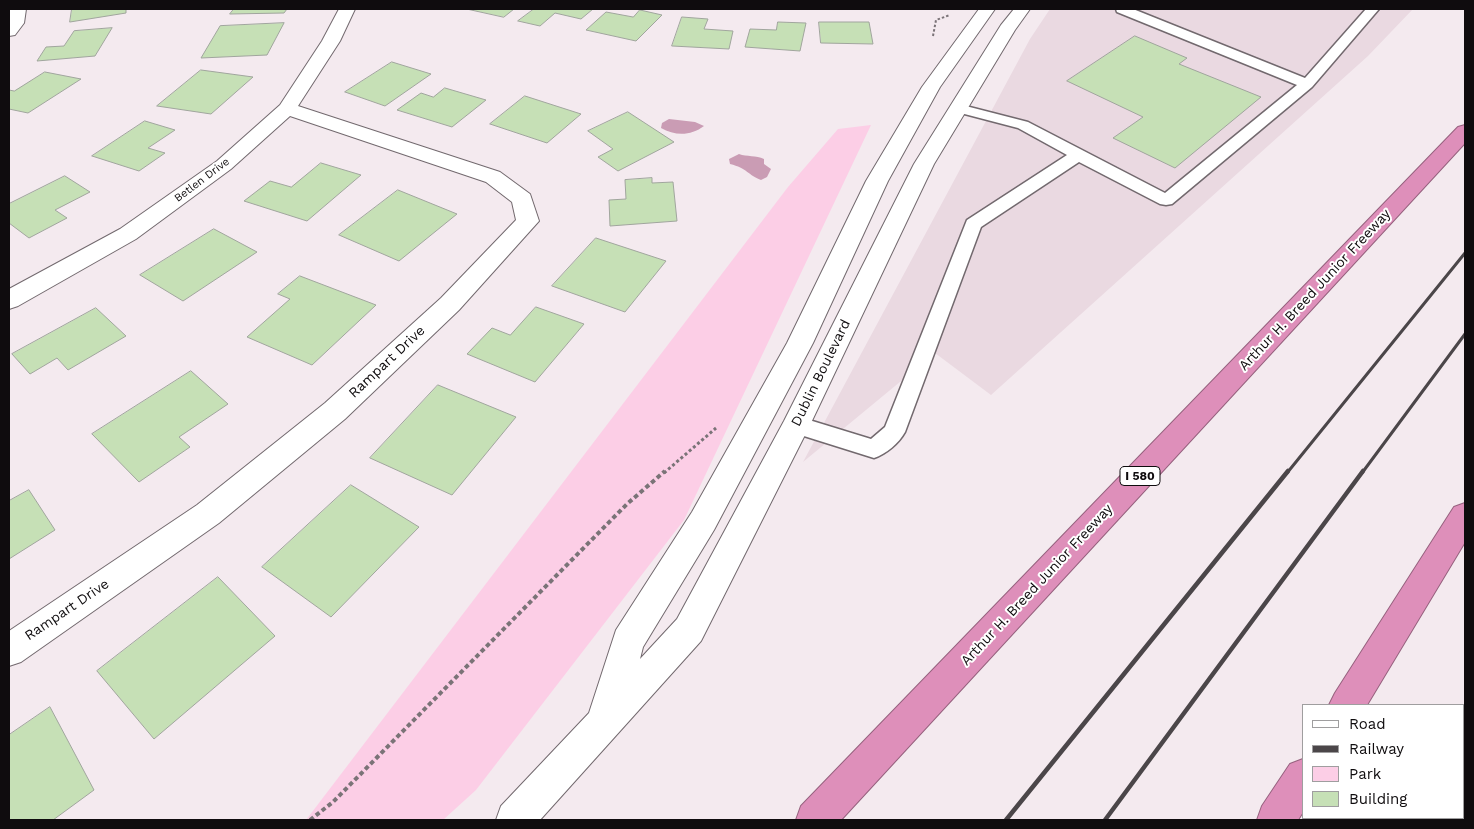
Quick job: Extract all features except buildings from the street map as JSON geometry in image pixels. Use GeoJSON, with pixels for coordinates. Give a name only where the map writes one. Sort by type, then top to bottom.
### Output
{"type":"FeatureCollection","features":[{"type":"Feature","properties":{"kind":"highway","name":"Arthur H. Breed Junior Freeway"},"geometry":{"type":"LineString","coordinates":[[815,820],[1465,131]]}},
{"type":"Feature","properties":{"kind":"highway"},"geometry":{"type":"LineString","coordinates":[[1348,704],[1465,516]]}},
{"type":"Feature","properties":{"kind":"highway"},"geometry":{"type":"LineString","coordinates":[[1276,820],[1302,779]]}},
{"type":"Feature","properties":{"kind":"street"},"geometry":{"type":"LineString","coordinates":[[9,31],[15,23],[18,9]]}},
{"type":"Feature","properties":{"kind":"street","name":"Betlen Drive"},"geometry":{"type":"LineString","coordinates":[[9,300],[128,234],[224,165],[287,109],[331,40],[346,9]]}},
{"type":"Feature","properties":{"kind":"street","name":"Dublin Boulevard"},"geometry":{"type":"LineString","coordinates":[[604,724],[628,641],[702,521],[800,343],[877,181],[931,87],[987,9]]}},
{"type":"Feature","properties":{"kind":"street","name":"Dublin Boulevard"},"geometry":{"type":"LineString","coordinates":[[516,820],[689,630],[796,425],[924,164],[1007,29],[1022,9]]}},
{"type":"Feature","properties":{"kind":"street","name":"Rampart Drive"},"geometry":{"type":"LineString","coordinates":[[9,650],[208,514],[335,411],[450,304],[528,221],[522,199],[493,177],[287,109]]}},
{"type":"Feature","properties":{"kind":"lane"},"geometry":{"type":"LineString","coordinates":[[1122,9],[1307,84]]}},
{"type":"Feature","properties":{"kind":"lane"},"geometry":{"type":"LineString","coordinates":[[958,108],[1023,125],[1166,200],[1307,84],[1373,9]]}},
{"type":"Feature","properties":{"kind":"lane"},"geometry":{"type":"LineString","coordinates":[[796,425],[874,448],[894,432],[973,224],[1078,155]]}},
{"type":"Feature","properties":{"kind":"path"},"geometry":{"type":"LineString","coordinates":[[310,820],[333,802],[627,504],[723,422]]}},
{"type":"Feature","properties":{"kind":"shaded area"},"geometry":{"type":"Polygon","coordinates":[[[1050,9],[1413,9],[1368,56],[991,395],[935,353],[803,462],[1030,39],[1050,9]]]}},
{"type":"Feature","properties":{"kind":"shaded area"},"geometry":{"type":"Polygon","coordinates":[[[669,119],[695,122],[704,126],[694,132],[677,134],[661,128],[662,123],[669,119]]]}},
{"type":"Feature","properties":{"kind":"shaded area"},"geometry":{"type":"Polygon","coordinates":[[[739,154],[764,159],[764,164],[771,169],[767,177],[761,180],[740,167],[730,164],[729,159],[739,154]]]}},
{"type":"Feature","properties":{"kind":"green space"},"geometry":{"type":"Polygon","coordinates":[[[871,125],[684,520],[476,790],[443,820],[306,820],[788,187],[838,129],[871,125]]]}},
{"type":"Feature","properties":{"kind":"railway"},"geometry":{"type":"LineString","coordinates":[[1287,473],[1465,253]]}},
{"type":"Feature","properties":{"kind":"railway"},"geometry":{"type":"LineString","coordinates":[[1362,473],[1465,334]]}},
{"type":"Feature","properties":{"kind":"railway"},"geometry":{"type":"LineString","coordinates":[[1006,820],[1288,471]]}},
{"type":"Feature","properties":{"kind":"railway"},"geometry":{"type":"LineString","coordinates":[[1105,820],[1363,471]]}}]}
